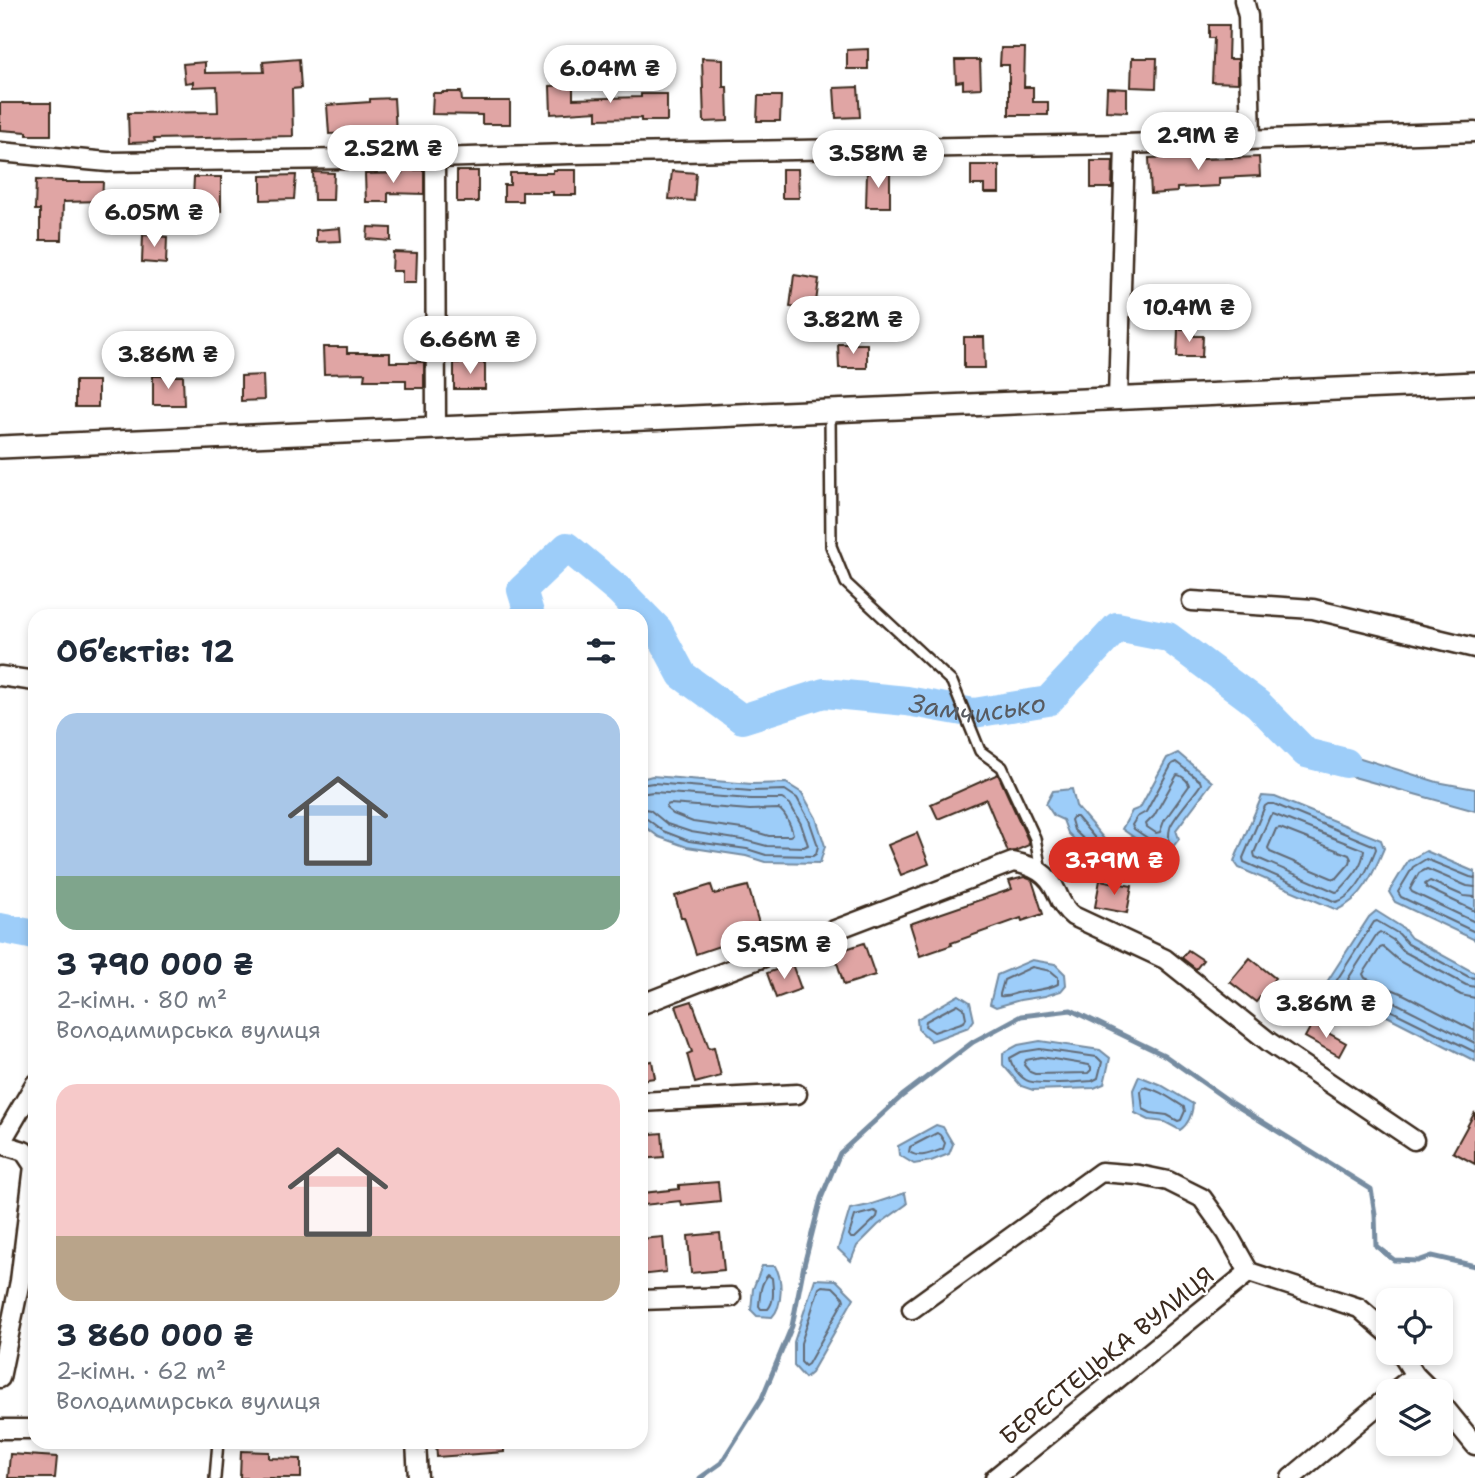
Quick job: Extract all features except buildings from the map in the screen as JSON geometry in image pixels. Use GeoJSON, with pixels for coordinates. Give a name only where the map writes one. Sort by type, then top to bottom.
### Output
{"type":"FeatureCollection","features":[{"type":"Feature","properties":{"kind":"street"},"geometry":{"type":"LineString","coordinates":[[1244,0],[1248,16],[1251,139]]}},
{"type":"Feature","properties":{"kind":"street"},"geometry":{"type":"LineString","coordinates":[[0,152],[108,162],[435,158],[570,153],[1125,145],[1475,132]]}},
{"type":"Feature","properties":{"kind":"street"},"geometry":{"type":"LineString","coordinates":[[1118,399],[1125,145]]}},
{"type":"Feature","properties":{"kind":"street"},"geometry":{"type":"LineString","coordinates":[[435,158],[436,428]]}},
{"type":"Feature","properties":{"kind":"street"},"geometry":{"type":"LineString","coordinates":[[0,447],[1475,383]]}},
{"type":"Feature","properties":{"kind":"street"},"geometry":{"type":"LineString","coordinates":[[1192,601],[1313,608],[1475,648]]}},
{"type":"Feature","properties":{"kind":"street"},"geometry":{"type":"LineString","coordinates":[[0,676],[28,680]]}},
{"type":"Feature","properties":{"kind":"street"},"geometry":{"type":"LineString","coordinates":[[648,1002],[1013,862],[1041,871],[1066,911],[1073,916],[1165,960],[1269,1042],[1414,1140]]}},
{"type":"Feature","properties":{"kind":"street"},"geometry":{"type":"LineString","coordinates":[[648,1102],[797,1094]]}},
{"type":"Feature","properties":{"kind":"street"},"geometry":{"type":"LineString","coordinates":[[28,1096],[0,1144],[24,1151],[28,1157]]}},
{"type":"Feature","properties":{"kind":"street"},"geometry":{"type":"LineString","coordinates":[[912,1310],[1101,1172],[1168,1181],[1202,1198],[1227,1233],[1249,1272],[1359,1308],[1376,1323]]}},
{"type":"Feature","properties":{"kind":"street"},"geometry":{"type":"LineString","coordinates":[[0,1378],[20,1281],[28,1215]]}},
{"type":"Feature","properties":{"kind":"street","name":"БЕРЕСТЕЦЬКА ВУЛИЦЯ"},"geometry":{"type":"LineString","coordinates":[[995,1478],[1249,1272]]}},
{"type":"Feature","properties":{"kind":"street"},"geometry":{"type":"LineString","coordinates":[[648,1300],[731,1297]]}},
{"type":"Feature","properties":{"kind":"street"},"geometry":{"type":"LineString","coordinates":[[1409,1365],[1419,1379]]}},
{"type":"Feature","properties":{"kind":"street"},"geometry":{"type":"LineString","coordinates":[[1410,1379],[1415,1375]]}},
{"type":"Feature","properties":{"kind":"street"},"geometry":{"type":"LineString","coordinates":[[1291,1478],[1376,1407]]}},
{"type":"Feature","properties":{"kind":"street"},"geometry":{"type":"LineString","coordinates":[[1453,1418],[1475,1445]]}},
{"type":"Feature","properties":{"kind":"street"},"geometry":{"type":"LineString","coordinates":[[0,1429],[28,1429]]}},
{"type":"Feature","properties":{"kind":"street"},"geometry":{"type":"LineString","coordinates":[[416,1449],[418,1478]]}},
{"type":"Feature","properties":{"kind":"lane"},"geometry":{"type":"LineString","coordinates":[[830,411],[831,546],[846,583],[952,682],[980,751],[1002,767],[1035,838],[1041,871]]}},
{"type":"Feature","properties":{"kind":"lane"},"geometry":{"type":"LineString","coordinates":[[215,1478],[217,1449]]}},
{"type":"Feature","properties":{"kind":"water"},"geometry":{"type":"Polygon","coordinates":[[[1316,744],[1437,782],[1475,789],[1475,811],[1318,767],[1306,753],[1316,744]]]}},
{"type":"Feature","properties":{"kind":"water"},"geometry":{"type":"Polygon","coordinates":[[[1178,753],[1212,782],[1176,830],[1179,839],[1168,853],[1161,856],[1122,829],[1132,811],[1140,808],[1167,758],[1178,753]]]}},
{"type":"Feature","properties":{"kind":"water"},"geometry":{"type":"Polygon","coordinates":[[[648,777],[752,784],[786,783],[802,793],[816,818],[825,846],[820,863],[765,862],[746,856],[687,847],[659,837],[648,829],[648,777]]]}},
{"type":"Feature","properties":{"kind":"water"},"geometry":{"type":"Polygon","coordinates":[[[1072,789],[1076,806],[1104,839],[1129,855],[1128,864],[1094,859],[1068,833],[1063,820],[1054,816],[1046,804],[1053,791],[1072,789]]]}},
{"type":"Feature","properties":{"kind":"water"},"geometry":{"type":"Polygon","coordinates":[[[1262,796],[1275,797],[1381,840],[1384,848],[1376,866],[1354,899],[1337,910],[1239,868],[1234,861],[1262,796]]]}},
{"type":"Feature","properties":{"kind":"water"},"geometry":{"type":"Polygon","coordinates":[[[1426,851],[1475,872],[1475,940],[1395,902],[1389,892],[1408,861],[1426,851]]]}},
{"type":"Feature","properties":{"kind":"water"},"geometry":{"type":"Polygon","coordinates":[[[1376,911],[1403,928],[1411,938],[1475,973],[1475,1061],[1389,1017],[1323,988],[1369,917],[1376,911]]]}},
{"type":"Feature","properties":{"kind":"water"},"geometry":{"type":"Polygon","coordinates":[[[1032,960],[1055,964],[1065,974],[1066,985],[1061,991],[996,1007],[990,1004],[997,975],[1032,960]]]}},
{"type":"Feature","properties":{"kind":"water"},"geometry":{"type":"Polygon","coordinates":[[[959,995],[970,1002],[974,1020],[969,1027],[931,1041],[918,1029],[917,1019],[959,995]]]}},
{"type":"Feature","properties":{"kind":"water"},"geometry":{"type":"Polygon","coordinates":[[[1040,1041],[1100,1050],[1110,1058],[1104,1084],[1094,1088],[1033,1090],[1021,1086],[1003,1065],[1003,1053],[1018,1045],[1040,1041]]]}},
{"type":"Feature","properties":{"kind":"water"},"geometry":{"type":"Polygon","coordinates":[[[1139,1076],[1161,1085],[1193,1104],[1190,1119],[1183,1128],[1180,1130],[1165,1122],[1149,1120],[1135,1113],[1133,1090],[1139,1076]]]}},
{"type":"Feature","properties":{"kind":"water"},"geometry":{"type":"Polygon","coordinates":[[[936,1125],[943,1127],[953,1144],[949,1154],[914,1164],[899,1155],[898,1146],[936,1125]]]}},
{"type":"Feature","properties":{"kind":"water"},"geometry":{"type":"Polygon","coordinates":[[[905,1193],[907,1204],[878,1225],[857,1246],[851,1261],[838,1249],[850,1209],[905,1193]]]}},
{"type":"Feature","properties":{"kind":"water"},"geometry":{"type":"Polygon","coordinates":[[[762,1266],[775,1266],[778,1271],[781,1292],[772,1317],[757,1316],[751,1310],[753,1289],[762,1266]]]}},
{"type":"Feature","properties":{"kind":"water"},"geometry":{"type":"Polygon","coordinates":[[[815,1279],[836,1280],[854,1298],[811,1373],[805,1378],[794,1366],[794,1342],[815,1279]]]}},
{"type":"Feature","properties":{"kind":"waterway","name":"Замчисько"},"geometry":{"type":"LineString","coordinates":[[528,609],[522,590],[567,547],[638,609]]}},
{"type":"Feature","properties":{"kind":"waterway","name":"Замчисько"},"geometry":{"type":"LineString","coordinates":[[648,620],[658,630],[682,675],[742,719],[824,693],[907,701],[974,713],[1048,701],[1117,627],[1168,637],[1258,704],[1306,753],[1346,763]]}},
{"type":"Feature","properties":{"kind":"waterway","name":"Замчисько"},"geometry":{"type":"LineString","coordinates":[[0,928],[28,934]]}},
{"type":"Feature","properties":{"kind":"waterway"},"geometry":{"type":"LineString","coordinates":[[700,1478],[721,1463],[762,1398],[792,1326],[821,1198],[840,1153],[902,1096],[973,1042],[1021,1016],[1071,1010],[1164,1055],[1229,1101],[1371,1189],[1376,1246],[1394,1260],[1418,1261],[1432,1256],[1475,1266]]}}]}
